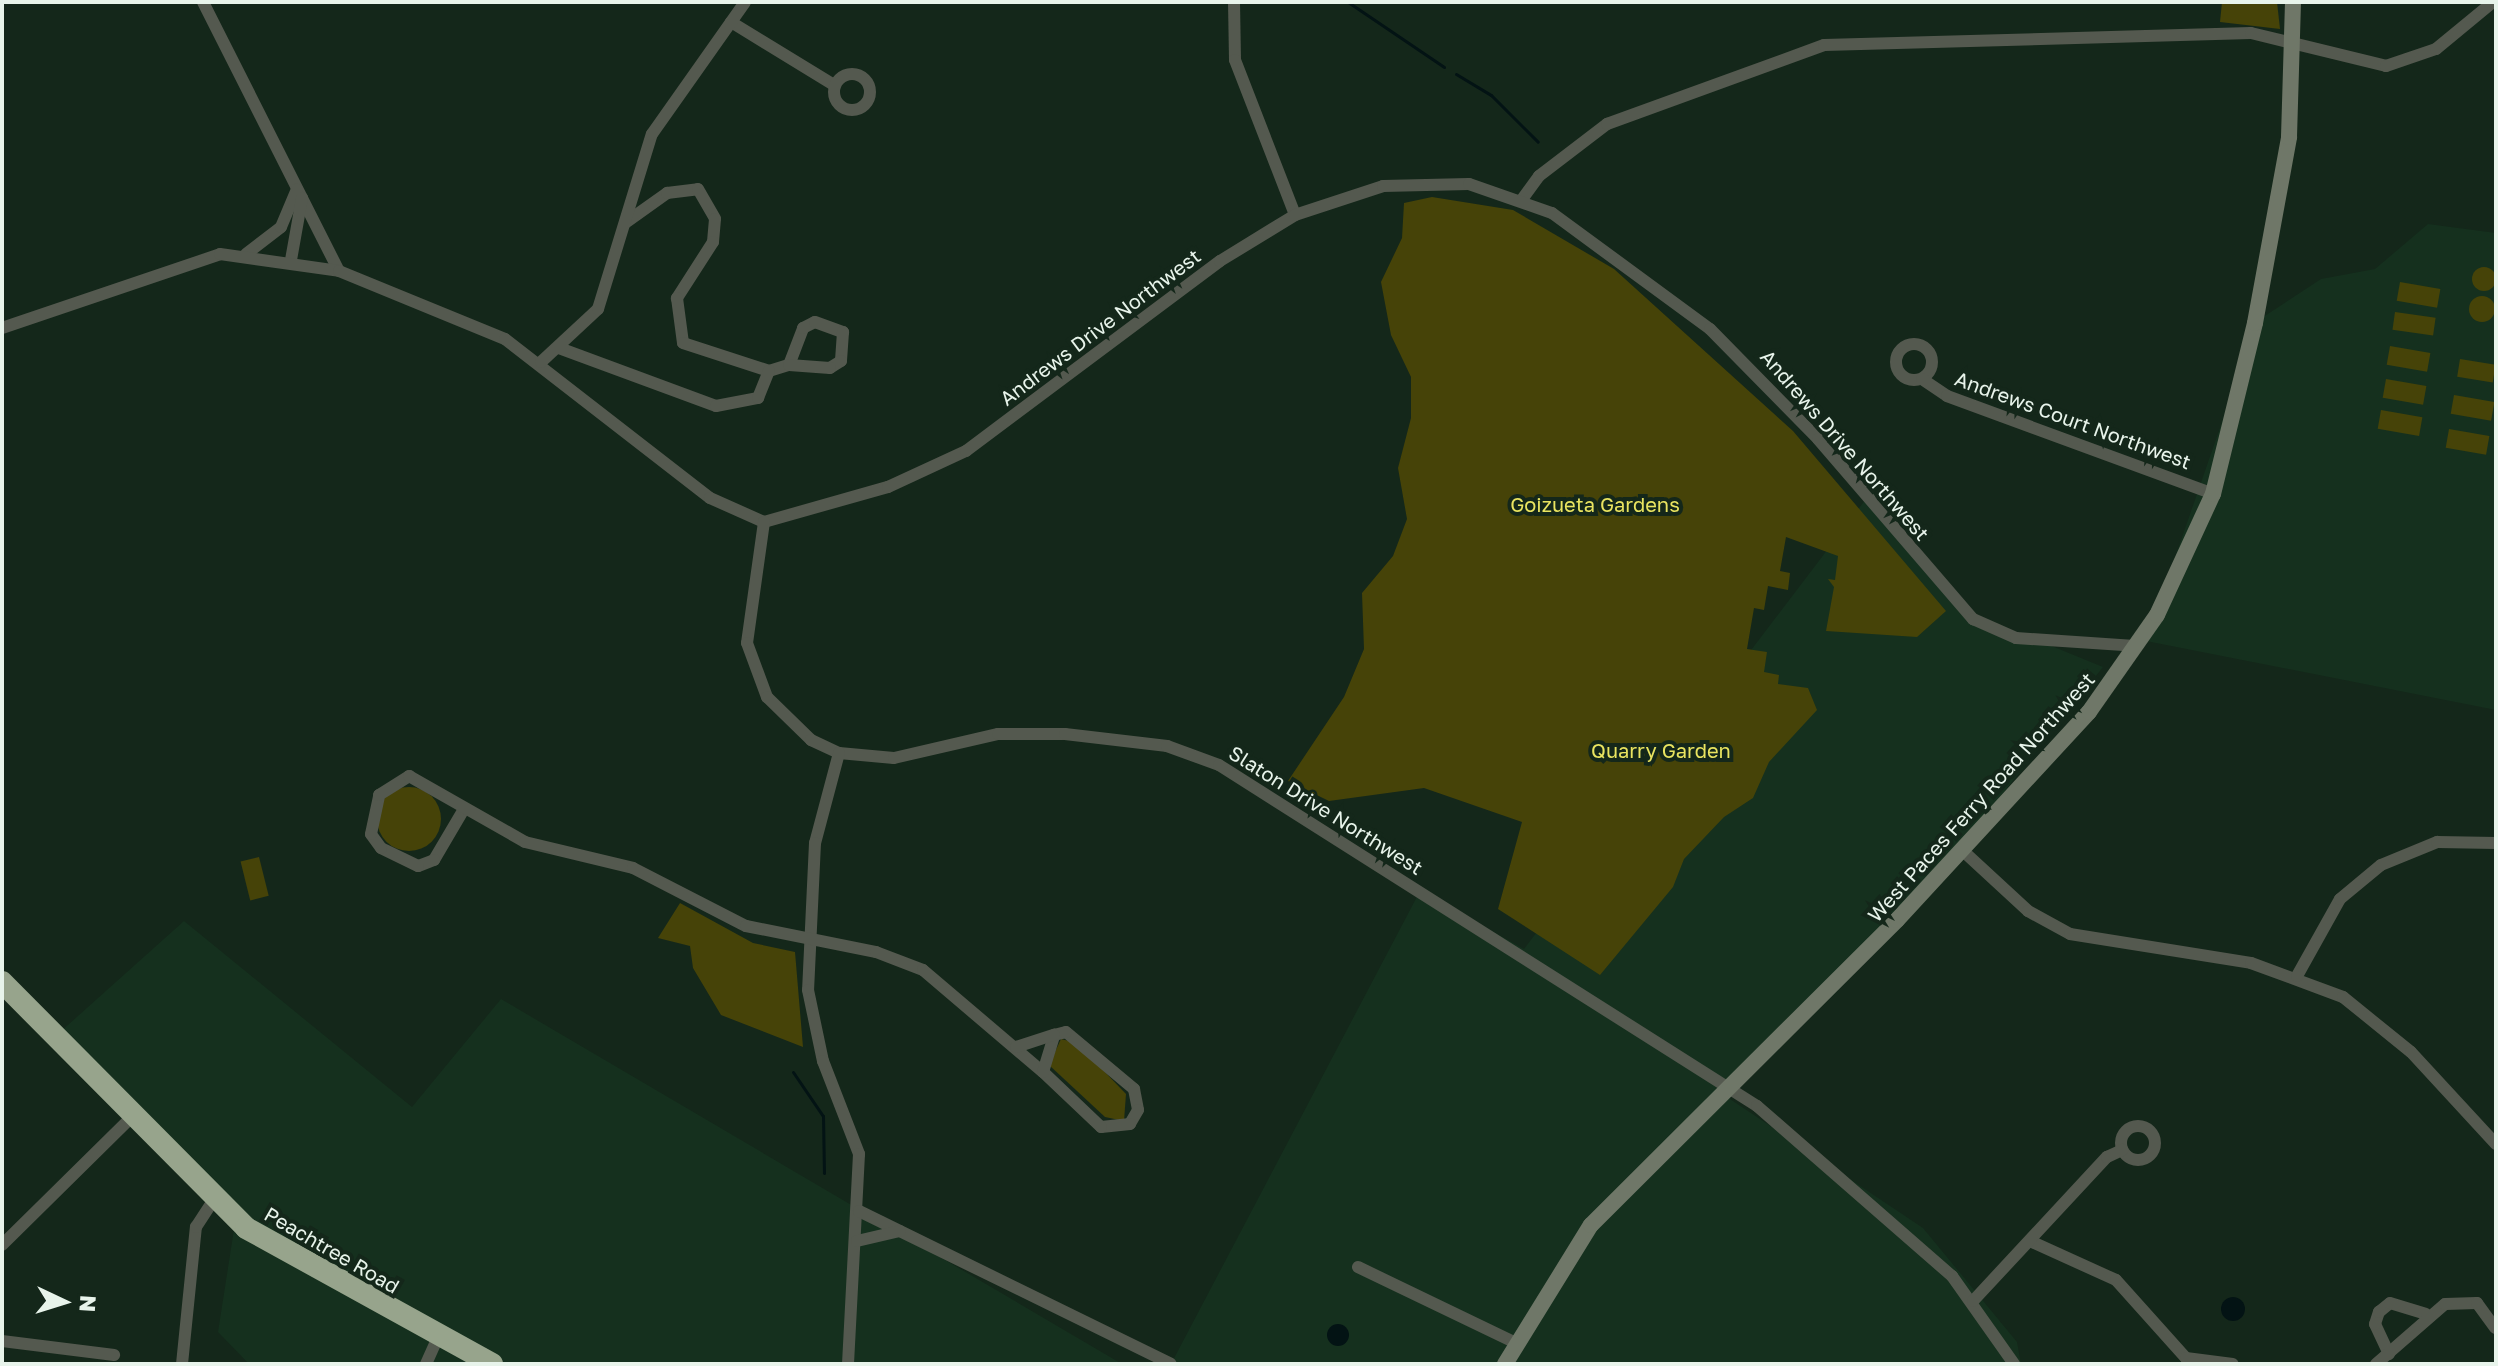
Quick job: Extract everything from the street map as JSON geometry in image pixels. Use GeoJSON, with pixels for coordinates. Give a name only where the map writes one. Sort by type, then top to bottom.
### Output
{"type":"FeatureCollection","features":[{"type":"Feature","properties":{"kind":"highway","name":"Peachtree Road"},"geometry":{"type":"LineString","coordinates":[[2,982],[215,1198],[269,1244],[492,1364]]}},
{"type":"Feature","properties":{"kind":"main road","name":"West Paces Ferry Road Northwest"},"geometry":{"type":"LineString","coordinates":[[1505,1364],[1591,1225],[1962,850],[2089,712],[2171,589],[2213,494],[2269,258],[2296,44],[2293,2]]}},
{"type":"Feature","properties":{"kind":"street"},"geometry":{"type":"LineString","coordinates":[[203,2],[339,271]]}},
{"type":"Feature","properties":{"kind":"street"},"geometry":{"type":"LineString","coordinates":[[541,362],[559,348],[605,296],[652,134],[745,2]]}},
{"type":"Feature","properties":{"kind":"street"},"geometry":{"type":"LineString","coordinates":[[1234,2],[1235,60],[1295,215]]}},
{"type":"Feature","properties":{"kind":"street"},"geometry":{"type":"LineString","coordinates":[[1523,198],[1539,176],[1607,124],[1824,45],[2223,33],[2296,44],[2367,64],[2404,63],[2436,49],[2493,2]]}},
{"type":"Feature","properties":{"kind":"street"},"geometry":{"type":"LineString","coordinates":[[731,22],[834,85]]}},
{"type":"Feature","properties":{"kind":"street","name":"Andrews Drive Northwest"},"geometry":{"type":"LineString","coordinates":[[764,522],[888,487],[966,451],[1220,261],[1295,215],[1354,192],[1412,182],[1469,184],[1523,198],[1586,234],[1732,349],[1973,619],[2016,638],[2135,646]]}},
{"type":"Feature","properties":{"kind":"street"},"geometry":{"type":"LineString","coordinates":[[625,223],[676,190],[698,189],[715,219],[713,242],[677,298],[683,343],[769,371],[789,365],[830,368],[846,347],[843,332],[815,322],[803,328],[789,365]]}},
{"type":"Feature","properties":{"kind":"street"},"geometry":{"type":"LineString","coordinates":[[246,254],[281,227],[302,198]]}},
{"type":"Feature","properties":{"kind":"street"},"geometry":{"type":"LineString","coordinates":[[295,261],[302,198]]}},
{"type":"Feature","properties":{"kind":"street"},"geometry":{"type":"LineString","coordinates":[[2,328],[220,254],[246,254],[339,271],[457,316],[541,362],[710,498],[764,522]]}},
{"type":"Feature","properties":{"kind":"street"},"geometry":{"type":"LineString","coordinates":[[559,348],[716,406],[758,398],[769,371]]}},
{"type":"Feature","properties":{"kind":"street","name":"Andrews Court Northwest"},"geometry":{"type":"LineString","coordinates":[[1922,379],[1947,396],[2213,494]]}},
{"type":"Feature","properties":{"kind":"street","name":"Slaton Drive Northwest"},"geometry":{"type":"LineString","coordinates":[[764,522],[746,615],[753,668],[786,720],[839,753],[894,758],[1024,733],[1139,741],[1194,755],[1728,1087],[1923,1248],[1973,1301],[2014,1364]]}},
{"type":"Feature","properties":{"kind":"street"},"geometry":{"type":"LineString","coordinates":[[839,753],[815,843],[808,942],[814,1034],[856,1144],[859,1211],[848,1364]]}},
{"type":"Feature","properties":{"kind":"street"},"geometry":{"type":"LineString","coordinates":[[464,809],[434,860],[418,866],[381,848],[371,834],[379,795],[397,778],[409,776],[525,842],[633,868],[746,926],[808,942],[876,952],[923,970],[1016,1047],[1101,1127],[1121,1129],[1136,1116],[1134,1089],[1076,1035],[1054,1035],[1016,1047]]}},
{"type":"Feature","properties":{"kind":"street"},"geometry":{"type":"LineString","coordinates":[[2297,976],[2340,899],[2381,865],[2437,842],[2496,843]]}},
{"type":"Feature","properties":{"kind":"street"},"geometry":{"type":"LineString","coordinates":[[1962,850],[2028,911],[2070,934],[2297,976],[2385,1027],[2496,1144]]}},
{"type":"Feature","properties":{"kind":"street"},"geometry":{"type":"LineString","coordinates":[[1043,1072],[1054,1035]]}},
{"type":"Feature","properties":{"kind":"street"},"geometry":{"type":"LineString","coordinates":[[2,1245],[134,1115]]}},
{"type":"Feature","properties":{"kind":"street"},"geometry":{"type":"LineString","coordinates":[[1973,1301],[2122,1150]]}},
{"type":"Feature","properties":{"kind":"street"},"geometry":{"type":"LineString","coordinates":[[182,1364],[196,1227],[215,1198]]}},
{"type":"Feature","properties":{"kind":"street"},"geometry":{"type":"LineString","coordinates":[[859,1211],[1171,1364]]}},
{"type":"Feature","properties":{"kind":"street"},"geometry":{"type":"LineString","coordinates":[[857,1241],[900,1231]]}},
{"type":"Feature","properties":{"kind":"street"},"geometry":{"type":"LineString","coordinates":[[2030,1241],[2116,1280],[2184,1361],[2233,1364]]}},
{"type":"Feature","properties":{"kind":"street"},"geometry":{"type":"LineString","coordinates":[[1358,1267],[1516,1343]]}},
{"type":"Feature","properties":{"kind":"street"},"geometry":{"type":"LineString","coordinates":[[2389,1354],[2375,1324],[2379,1312],[2390,1303],[2425,1314],[2445,1304],[2477,1303],[2495,1328]]}},
{"type":"Feature","properties":{"kind":"street"},"geometry":{"type":"LineString","coordinates":[[2376,1364],[2425,1328],[2425,1314]]}},
{"type":"Feature","properties":{"kind":"street"},"geometry":{"type":"LineString","coordinates":[[426,1364],[438,1337]]}},
{"type":"Feature","properties":{"kind":"street"},"geometry":{"type":"LineString","coordinates":[[2,1341],[114,1355]]}},
{"type":"Feature","properties":{"kind":"shaded area"},"geometry":{"type":"Polygon","coordinates":[[[2428,224],[2496,233],[2496,710],[2146,641],[2257,321],[2321,279],[2375,269],[2428,224]]]}},
{"type":"Feature","properties":{"kind":"shaded area"},"geometry":{"type":"Polygon","coordinates":[[[1872,491],[1953,603],[2014,640],[2037,640],[2103,667],[1966,840],[1724,1095],[1923,1228],[2017,1342],[2021,1364],[1171,1364],[1420,891],[1524,949],[1872,491]]]}},
{"type":"Feature","properties":{"kind":"shaded area"},"geometry":{"type":"Polygon","coordinates":[[[184,921],[412,1107],[501,999],[1122,1364],[249,1364],[218,1332],[237,1210],[59,1033],[184,921]]]}},
{"type":"Feature","properties":{"kind":"shaded area"},"geometry":{"type":"Polygon","coordinates":[[[2233,1297],[2244,1304],[2245,1309],[2238,1320],[2233,1321],[2222,1314],[2221,1309],[2228,1298],[2233,1297]]]}},
{"type":"Feature","properties":{"kind":"shaded area"},"geometry":{"type":"Polygon","coordinates":[[[1338,1324],[1346,1327],[1349,1335],[1346,1343],[1338,1346],[1330,1343],[1327,1335],[1330,1327],[1338,1324]]]}},
{"type":"Feature","properties":{"kind":"green space"},"geometry":{"type":"Polygon","coordinates":[[[2222,2],[2277,2],[2280,29],[2220,22],[2222,2]]]}},
{"type":"Feature","properties":{"kind":"green space","name":"Goizueta Gardens"},"geometry":{"type":"Polygon","coordinates":[[[1432,197],[1513,210],[1614,269],[1793,431],[1946,611],[1917,637],[1826,631],[1834,587],[1828,579],[1835,580],[1838,556],[1786,537],[1780,571],[1790,573],[1788,590],[1768,586],[1764,610],[1754,608],[1747,649],[1767,652],[1764,672],[1779,675],[1778,684],[1808,688],[1817,710],[1769,762],[1753,798],[1724,817],[1684,859],[1673,887],[1600,975],[1498,909],[1522,822],[1424,788],[1329,801],[1288,781],[1344,697],[1364,649],[1362,593],[1393,556],[1407,519],[1398,468],[1411,418],[1411,377],[1391,335],[1381,282],[1402,238],[1404,203],[1432,197]]]}},
{"type":"Feature","properties":{"kind":"green space"},"geometry":{"type":"Polygon","coordinates":[[[2484,267],[2493,270],[2496,279],[2493,288],[2484,291],[2475,288],[2472,279],[2475,270],[2484,267]]]}},
{"type":"Feature","properties":{"kind":"green space"},"geometry":{"type":"Polygon","coordinates":[[[2400,282],[2440,289],[2437,308],[2397,301],[2400,282]]]}},
{"type":"Feature","properties":{"kind":"green space"},"geometry":{"type":"Polygon","coordinates":[[[2482,296],[2491,300],[2495,309],[2491,318],[2482,322],[2473,318],[2469,309],[2473,300],[2482,296]]]}},
{"type":"Feature","properties":{"kind":"green space"},"geometry":{"type":"Polygon","coordinates":[[[2395,312],[2436,318],[2433,336],[2392,330],[2395,312]]]}},
{"type":"Feature","properties":{"kind":"green space"},"geometry":{"type":"Polygon","coordinates":[[[2390,346],[2430,353],[2427,372],[2387,365],[2390,346]]]}},
{"type":"Feature","properties":{"kind":"green space"},"geometry":{"type":"Polygon","coordinates":[[[2460,359],[2496,365],[2493,382],[2457,377],[2460,359]]]}},
{"type":"Feature","properties":{"kind":"green space"},"geometry":{"type":"Polygon","coordinates":[[[2386,379],[2426,386],[2423,405],[2383,398],[2386,379]]]}},
{"type":"Feature","properties":{"kind":"green space"},"geometry":{"type":"Polygon","coordinates":[[[2454,395],[2494,402],[2491,421],[2451,414],[2454,395]]]}},
{"type":"Feature","properties":{"kind":"green space"},"geometry":{"type":"Polygon","coordinates":[[[2381,410],[2422,417],[2419,436],[2378,429],[2381,410]]]}},
{"type":"Feature","properties":{"kind":"green space"},"geometry":{"type":"Polygon","coordinates":[[[2449,429],[2489,436],[2486,455],[2446,448],[2449,429]]]}},
{"type":"Feature","properties":{"kind":"green space"},"geometry":{"type":"Polygon","coordinates":[[[409,787],[432,796],[441,819],[432,842],[409,851],[386,842],[377,819],[386,796],[409,787]]]}},
{"type":"Feature","properties":{"kind":"green space"},"geometry":{"type":"Polygon","coordinates":[[[259,857],[269,896],[250,900],[241,862],[259,857]]]}},
{"type":"Feature","properties":{"kind":"green space"},"geometry":{"type":"Polygon","coordinates":[[[680,903],[753,943],[795,952],[803,1047],[721,1015],[693,968],[690,946],[658,938],[680,903]]]}},
{"type":"Feature","properties":{"kind":"green space"},"geometry":{"type":"Polygon","coordinates":[[[1061,1039],[1077,1043],[1126,1094],[1124,1121],[1105,1117],[1049,1065],[1061,1039]]]}},
{"type":"Feature","properties":{"kind":"waterway"},"geometry":{"type":"LineString","coordinates":[[1348,2],[1444,67]]}},
{"type":"Feature","properties":{"kind":"waterway"},"geometry":{"type":"LineString","coordinates":[[1456,74],[1491,95],[1538,142]]}},
{"type":"Feature","properties":{"kind":"waterway"},"geometry":{"type":"LineString","coordinates":[[793,1072],[823,1116],[824,1173]]}},
{"type":"Feature","properties":{"kind":"park label","name":"Quarry Garden"},"geometry":{"type":"Point","coordinates":[1661,750]}}]}
